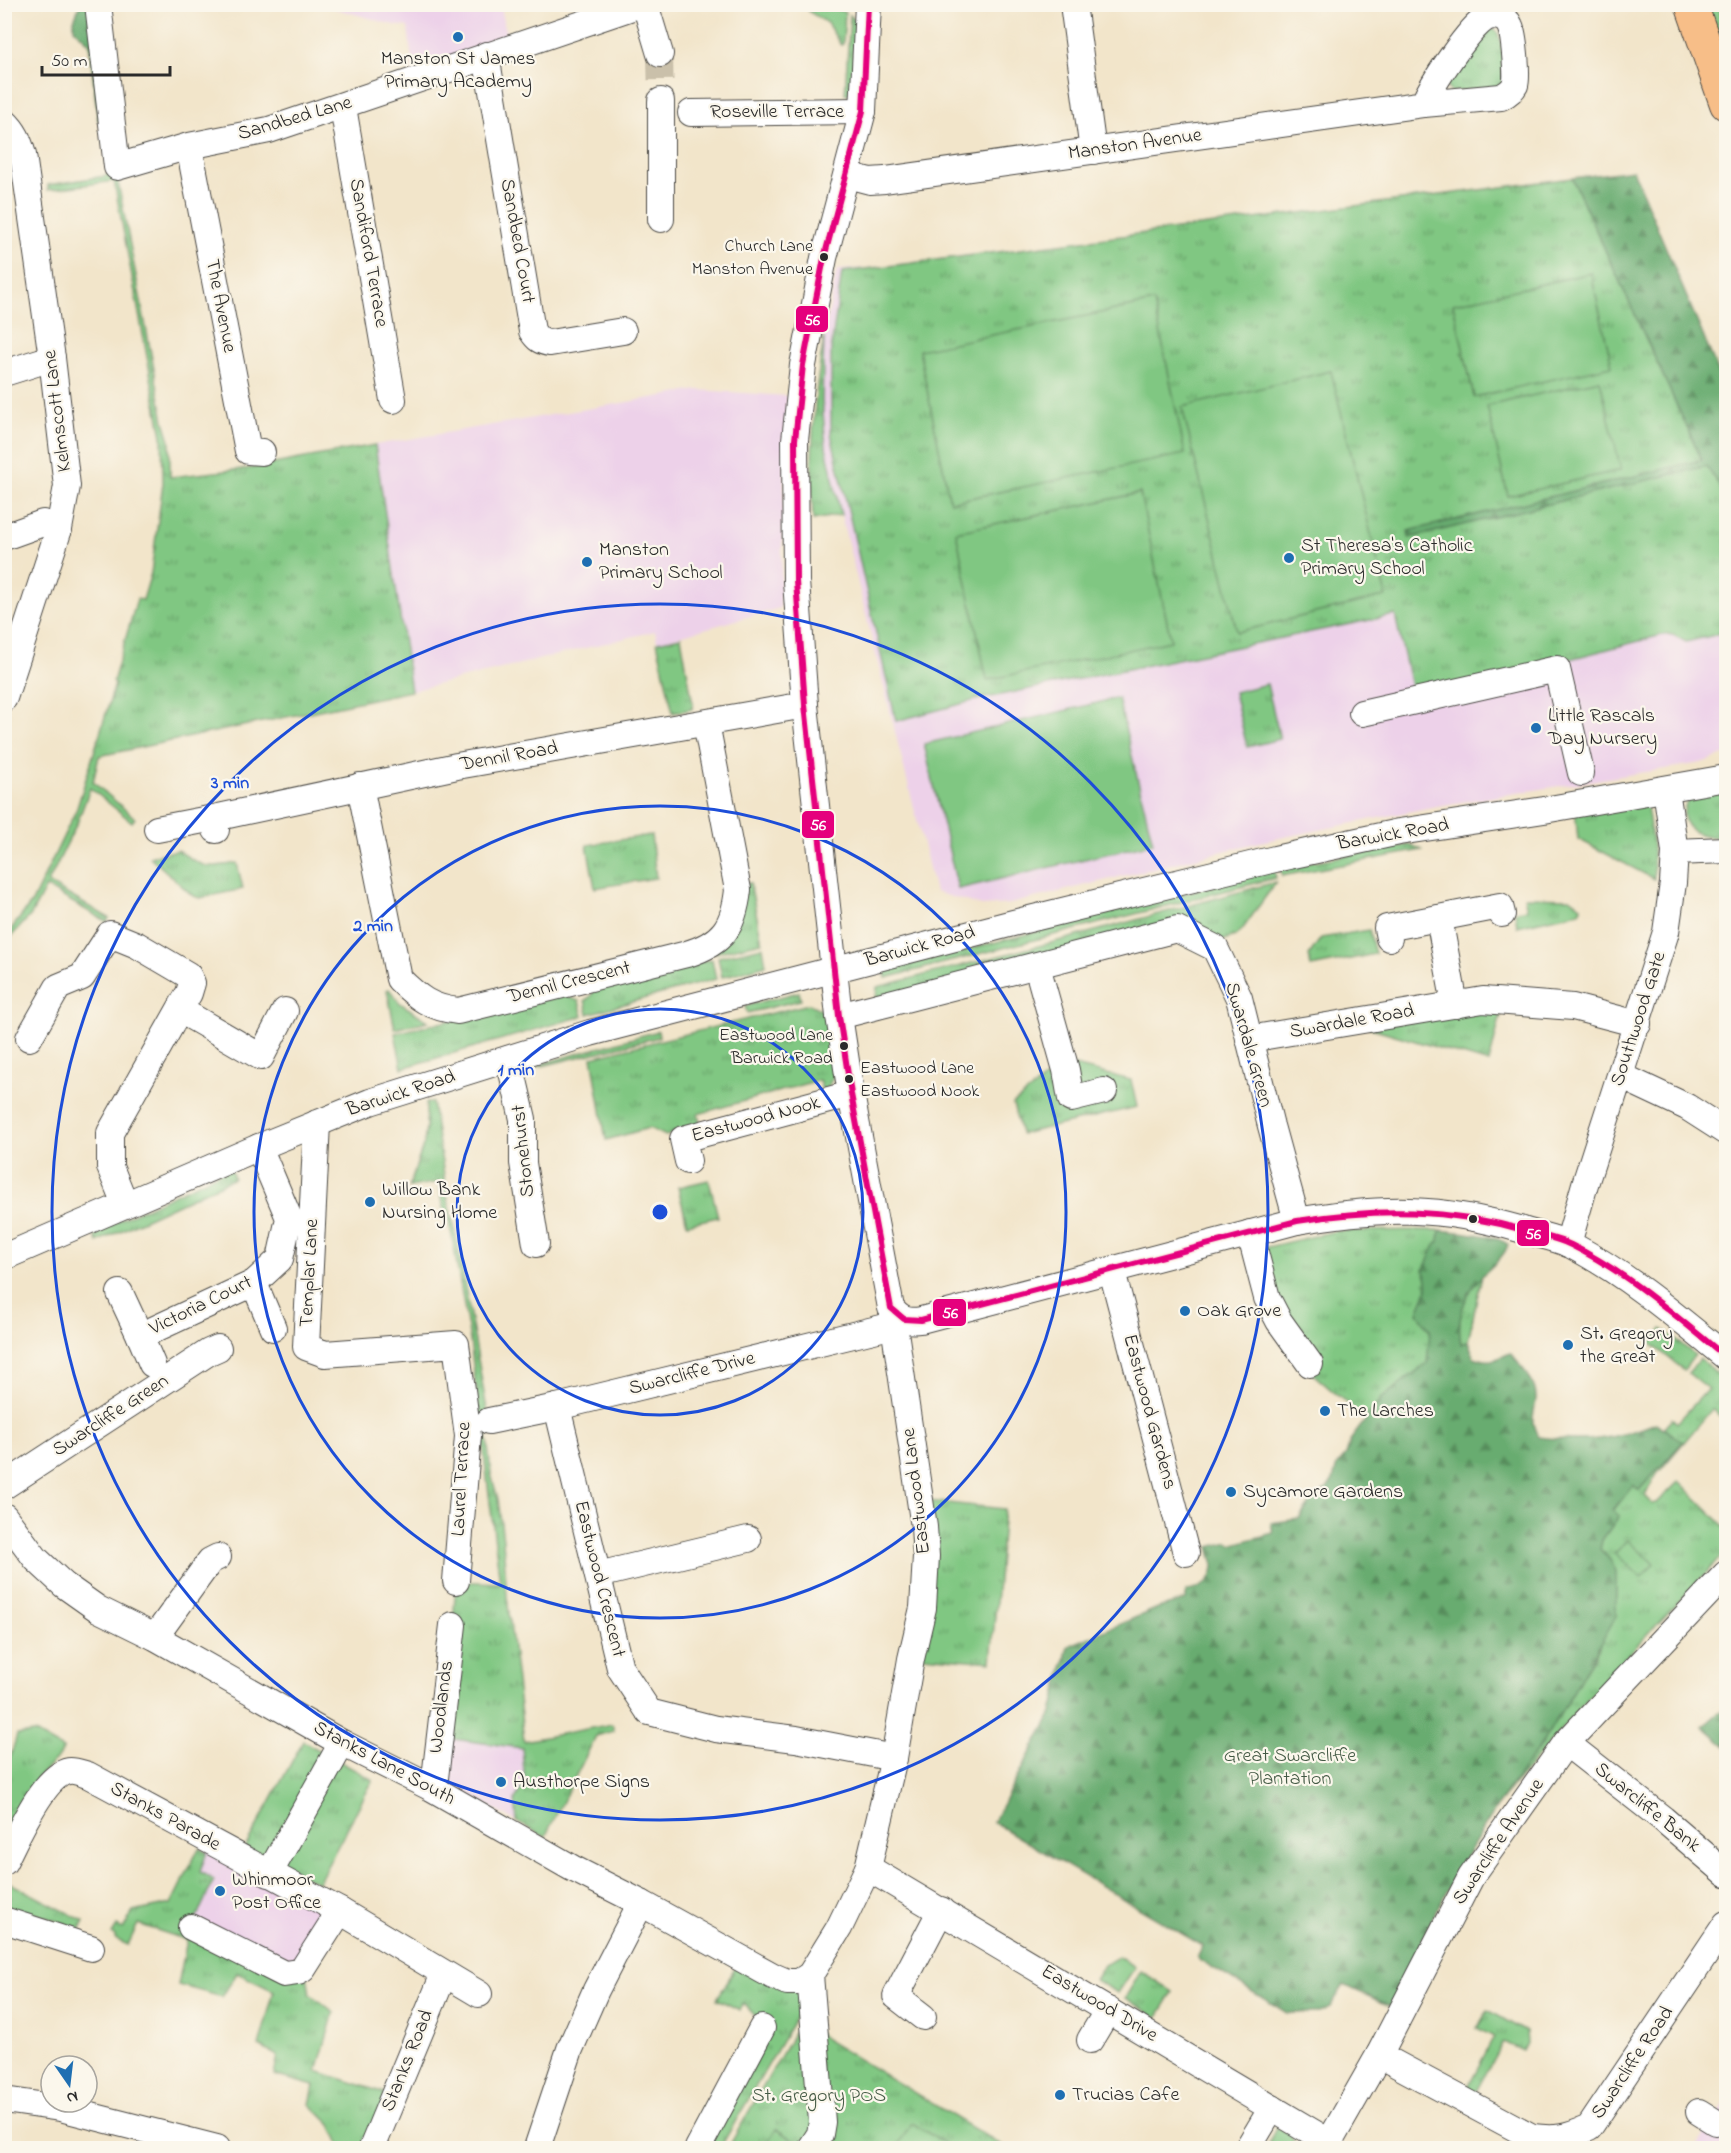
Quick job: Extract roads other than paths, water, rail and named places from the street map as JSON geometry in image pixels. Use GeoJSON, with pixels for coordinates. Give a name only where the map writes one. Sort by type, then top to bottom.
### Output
{"type":"FeatureCollection","features":[{"type":"Feature","properties":{"kind":"main road"},"geometry":{"type":"LineString","coordinates":[[1692,4],[1726,104]]}},
{"type":"Feature","properties":{"kind":"street","name":"Sandbed Lane"},"geometry":{"type":"LineString","coordinates":[[98,4],[117,167],[189,146],[269,130],[641,4]]}},
{"type":"Feature","properties":{"kind":"street"},"geometry":{"type":"LineString","coordinates":[[645,4],[660,54]]}},
{"type":"Feature","properties":{"kind":"street","name":"Eastwood Lane"},"geometry":{"type":"LineString","coordinates":[[798,1978],[839,1928],[868,1868],[894,1758],[911,1659],[923,1608],[926,1556],[896,1320],[888,1298],[839,1016],[805,705],[796,581],[795,440],[803,365],[824,258],[863,111],[868,4]]}},
{"type":"Feature","properties":{"kind":"street"},"geometry":{"type":"LineString","coordinates":[[1073,4],[1093,151]]}},
{"type":"Feature","properties":{"kind":"street","name":"Sandbed Court"},"geometry":{"type":"LineString","coordinates":[[486,56],[532,331],[536,338],[550,343],[623,331]]}},
{"type":"Feature","properties":{"kind":"street"},"geometry":{"type":"LineString","coordinates":[[661,102],[661,219]]}},
{"type":"Feature","properties":{"kind":"street","name":"Manston Avenue"},"geometry":{"type":"LineString","coordinates":[[847,175],[870,181],[885,180],[1424,104]]}},
{"type":"Feature","properties":{"kind":"street","name":"Sandiford Terrace"},"geometry":{"type":"LineString","coordinates":[[343,106],[393,400]]}},
{"type":"Feature","properties":{"kind":"street","name":"Roseville Terrace"},"geometry":{"type":"LineString","coordinates":[[691,113],[863,111]]}},
{"type":"Feature","properties":{"kind":"street","name":"Kelmscott Lane"},"geometry":{"type":"LineString","coordinates":[[4,121],[19,141],[23,155],[52,358],[67,486],[59,529],[4,698]]}},
{"type":"Feature","properties":{"kind":"street","name":"The Avenue"},"geometry":{"type":"LineString","coordinates":[[189,146],[248,452],[262,452]]}},
{"type":"Feature","properties":{"kind":"street"},"geometry":{"type":"LineString","coordinates":[[4,373],[52,358]]}},
{"type":"Feature","properties":{"kind":"street"},"geometry":{"type":"LineString","coordinates":[[4,537],[43,523],[59,529]]}},
{"type":"Feature","properties":{"kind":"street"},"geometry":{"type":"LineString","coordinates":[[1362,713],[1557,669],[1581,773]]}},
{"type":"Feature","properties":{"kind":"street","name":"Dennil Road"},"geometry":{"type":"LineString","coordinates":[[157,829],[215,824],[360,786],[457,766],[805,705]]}},
{"type":"Feature","properties":{"kind":"street","name":"Dennil Crescent"},"geometry":{"type":"LineString","coordinates":[[360,786],[399,979],[416,996],[440,1009],[458,1011],[701,950],[725,933],[733,918],[738,890],[706,723]]}},
{"type":"Feature","properties":{"kind":"street","name":"Barwick Road"},"geometry":{"type":"LineString","coordinates":[[4,1257],[259,1147],[370,1102],[599,1030],[1013,922],[1275,859],[1399,832],[1544,810],[1726,778]]}},
{"type":"Feature","properties":{"kind":"street","name":"Southwood Gate"},"geometry":{"type":"LineString","coordinates":[[1568,1244],[1666,932],[1675,852],[1666,789]]}},
{"type":"Feature","properties":{"kind":"street"},"geometry":{"type":"LineString","coordinates":[[1675,852],[1726,849]]}},
{"type":"Feature","properties":{"kind":"street"},"geometry":{"type":"LineString","coordinates":[[1389,938],[1387,928],[1500,906],[1502,914]]}},
{"type":"Feature","properties":{"kind":"street"},"geometry":{"type":"LineString","coordinates":[[1439,918],[1455,1005]]}},
{"type":"Feature","properties":{"kind":"street","name":"Swardale Green"},"geometry":{"type":"LineString","coordinates":[[839,1016],[1177,929],[1215,948],[1239,998],[1297,1221]]}},
{"type":"Feature","properties":{"kind":"street"},"geometry":{"type":"LineString","coordinates":[[29,1038],[58,987],[82,977],[110,933],[137,945],[188,975],[192,983],[180,1010],[110,1133],[110,1167],[125,1204]]}},
{"type":"Feature","properties":{"kind":"street"},"geometry":{"type":"LineString","coordinates":[[1037,966],[1066,1070],[1071,1099],[1104,1091]]}},
{"type":"Feature","properties":{"kind":"street","name":"Swardale Road"},"geometry":{"type":"LineString","coordinates":[[1249,1040],[1483,1000],[1573,1007],[1638,1024]]}},
{"type":"Feature","properties":{"kind":"street"},"geometry":{"type":"LineString","coordinates":[[180,1010],[261,1056],[285,1011]]}},
{"type":"Feature","properties":{"kind":"street","name":"Stonehurst"},"geometry":{"type":"LineString","coordinates":[[509,1059],[523,1119],[524,1163],[536,1244]]}},
{"type":"Feature","properties":{"kind":"street"},"geometry":{"type":"LineString","coordinates":[[1621,1076],[1687,1107],[1726,1132]]}},
{"type":"Feature","properties":{"kind":"street","name":"Eastwood Nook"},"geometry":{"type":"LineString","coordinates":[[688,1161],[682,1139],[851,1094]]}},
{"type":"Feature","properties":{"kind":"street","name":"Templar Lane"},"geometry":{"type":"LineString","coordinates":[[317,1123],[306,1347],[325,1354],[456,1344],[461,1377]]}},
{"type":"Feature","properties":{"kind":"street","name":"Victoria Court"},"geometry":{"type":"LineString","coordinates":[[140,1336],[254,1283],[280,1259],[289,1218],[259,1147]]}},
{"type":"Feature","properties":{"kind":"street","name":"Swarcliffe Drive"},"geometry":{"type":"LineString","coordinates":[[489,1421],[557,1407],[896,1320],[921,1320],[1297,1221],[1338,1214],[1392,1210],[1444,1212],[1484,1219],[1568,1244],[1604,1264],[1640,1289],[1726,1357]]}},
{"type":"Feature","properties":{"kind":"street"},"geometry":{"type":"LineString","coordinates":[[1250,1233],[1268,1298],[1279,1321],[1310,1364]]}},
{"type":"Feature","properties":{"kind":"street","name":"Eastwood Gardens"},"geometry":{"type":"LineString","coordinates":[[1112,1271],[1186,1553]]}},
{"type":"Feature","properties":{"kind":"street"},"geometry":{"type":"LineString","coordinates":[[254,1283],[273,1328]]}},
{"type":"Feature","properties":{"kind":"street","name":"Victoria Court"},"geometry":{"type":"LineString","coordinates":[[120,1293],[152,1364]]}},
{"type":"Feature","properties":{"kind":"street","name":"Swarcliffe Green"},"geometry":{"type":"LineString","coordinates":[[4,1486],[218,1348]]}},
{"type":"Feature","properties":{"kind":"street","name":"Laurel Terrace"},"geometry":{"type":"LineString","coordinates":[[456,1581],[468,1436],[461,1377]]}},
{"type":"Feature","properties":{"kind":"street","name":"Eastwood Crescent"},"geometry":{"type":"LineString","coordinates":[[557,1407],[620,1668],[649,1712],[716,1729],[796,1738],[894,1758]]}},
{"type":"Feature","properties":{"kind":"street","name":"Stanks Lane South"},"geometry":{"type":"LineString","coordinates":[[4,1516],[36,1559],[64,1585],[98,1609],[155,1637],[342,1743],[430,1787],[572,1868],[798,1978]]}},
{"type":"Feature","properties":{"kind":"street"},"geometry":{"type":"LineString","coordinates":[[598,1575],[748,1539]]}},
{"type":"Feature","properties":{"kind":"street"},"geometry":{"type":"LineString","coordinates":[[155,1637],[210,1561],[218,1557]]}},
{"type":"Feature","properties":{"kind":"street","name":"Swarcliffe Avenue"},"geometry":{"type":"LineString","coordinates":[[1328,2145],[1379,2055],[1471,1877],[1566,1743],[1726,1574]]}},
{"type":"Feature","properties":{"kind":"street","name":"Woodlands"},"geometry":{"type":"LineString","coordinates":[[430,1787],[435,1778],[453,1625]]}},
{"type":"Feature","properties":{"kind":"street"},"geometry":{"type":"LineString","coordinates":[[269,1874],[342,1743]]}},
{"type":"Feature","properties":{"kind":"street","name":"Swarcliffe Bank"},"geometry":{"type":"LineString","coordinates":[[1566,1743],[1663,1819],[1726,1873]]}},
{"type":"Feature","properties":{"kind":"street","name":"Stanks Parade"},"geometry":{"type":"LineString","coordinates":[[4,1862],[35,1803],[51,1780],[69,1771],[88,1775],[340,1911],[478,1994]]}},
{"type":"Feature","properties":{"kind":"street","name":"Eastwood Drive"},"geometry":{"type":"LineString","coordinates":[[868,1868],[1272,2108],[1328,2145]]}},
{"type":"Feature","properties":{"kind":"street"},"geometry":{"type":"LineString","coordinates":[[546,2145],[570,2049],[596,1990],[641,1903]]}},
{"type":"Feature","properties":{"kind":"street"},"geometry":{"type":"LineString","coordinates":[[923,2017],[896,1996],[941,1910]]}},
{"type":"Feature","properties":{"kind":"street"},"geometry":{"type":"LineString","coordinates":[[191,1927],[284,1974],[303,1969],[340,1911]]}},
{"type":"Feature","properties":{"kind":"street"},"geometry":{"type":"LineString","coordinates":[[4,1920],[91,1948]]}},
{"type":"Feature","properties":{"kind":"street","name":"Swarcliffe Road"},"geometry":{"type":"LineString","coordinates":[[1379,2055],[1532,2137],[1554,2140],[1569,2137],[1588,2128],[1726,1924]]}},
{"type":"Feature","properties":{"kind":"street","name":"Stanks Road"},"geometry":{"type":"LineString","coordinates":[[372,2148],[444,1974]]}},
{"type":"Feature","properties":{"kind":"street"},"geometry":{"type":"LineString","coordinates":[[798,1978],[822,2122],[820,2134],[811,2148]]}},
{"type":"Feature","properties":{"kind":"street"},"geometry":{"type":"LineString","coordinates":[[1090,2040],[1108,2010]]}},
{"type":"Feature","properties":{"kind":"street"},"geometry":{"type":"LineString","coordinates":[[698,2148],[758,2020]]}},
{"type":"Feature","properties":{"kind":"street"},"geometry":{"type":"LineString","coordinates":[[4,2100],[60,2108],[218,2148]]}},
{"type":"Feature","properties":{"kind":"street"},"geometry":{"type":"LineString","coordinates":[[1248,2148],[1272,2108]]}},
{"type":"Feature","properties":{"kind":"tunnel"},"geometry":{"type":"LineString","coordinates":[[660,54],[661,101]]}},
{"type":"Feature","properties":{"kind":"place","name":"Manston St James Primary Academy"},"geometry":{"type":"Point","coordinates":[458,37]}},
{"type":"Feature","properties":{"kind":"place","name":"Church Lane Manston Avenue"},"geometry":{"type":"Point","coordinates":[824,257]}},
{"type":"Feature","properties":{"kind":"place","name":"St Theresa's Catholic Primary School"},"geometry":{"type":"Point","coordinates":[1289,558]}},
{"type":"Feature","properties":{"kind":"place","name":"Manston Primary School"},"geometry":{"type":"Point","coordinates":[587,562]}},
{"type":"Feature","properties":{"kind":"place","name":"Little Rascals Day Nursery"},"geometry":{"type":"Point","coordinates":[1536,728]}},
{"type":"Feature","properties":{"kind":"place","name":"Eastwood Lane Barwick Road"},"geometry":{"type":"Point","coordinates":[844,1046]}},
{"type":"Feature","properties":{"kind":"place","name":"Eastwood Lane Eastwood Nook"},"geometry":{"type":"Point","coordinates":[849,1079]}},
{"type":"Feature","properties":{"kind":"place","name":"Willow Bank Nursing Home"},"geometry":{"type":"Point","coordinates":[370,1202]}},
{"type":"Feature","properties":{"kind":"place","name":"Oak Grove"},"geometry":{"type":"Point","coordinates":[1185,1311]}},
{"type":"Feature","properties":{"kind":"place","name":"St. Gregory the Great"},"geometry":{"type":"Point","coordinates":[1568,1345]}},
{"type":"Feature","properties":{"kind":"place","name":"The Larches"},"geometry":{"type":"Point","coordinates":[1325,1411]}},
{"type":"Feature","properties":{"kind":"place","name":"Sycamore Gardens"},"geometry":{"type":"Point","coordinates":[1231,1492]}},
{"type":"Feature","properties":{"kind":"place","name":"Austhorpe Signs"},"geometry":{"type":"Point","coordinates":[501,1782]}},
{"type":"Feature","properties":{"kind":"place","name":"Whinmoor Post Office"},"geometry":{"type":"Point","coordinates":[220,1891]}},
{"type":"Feature","properties":{"kind":"place","name":"Trucias Cafe"},"geometry":{"type":"Point","coordinates":[1060,2095]}},
{"type":"Feature","properties":{"kind":"park label","name":"Great Swarcliffe Plantation"},"geometry":{"type":"Point","coordinates":[1290,1768]}},
{"type":"Feature","properties":{"kind":"park label","name":"St. Gregory POS"},"geometry":{"type":"Point","coordinates":[819,2096]}}]}
